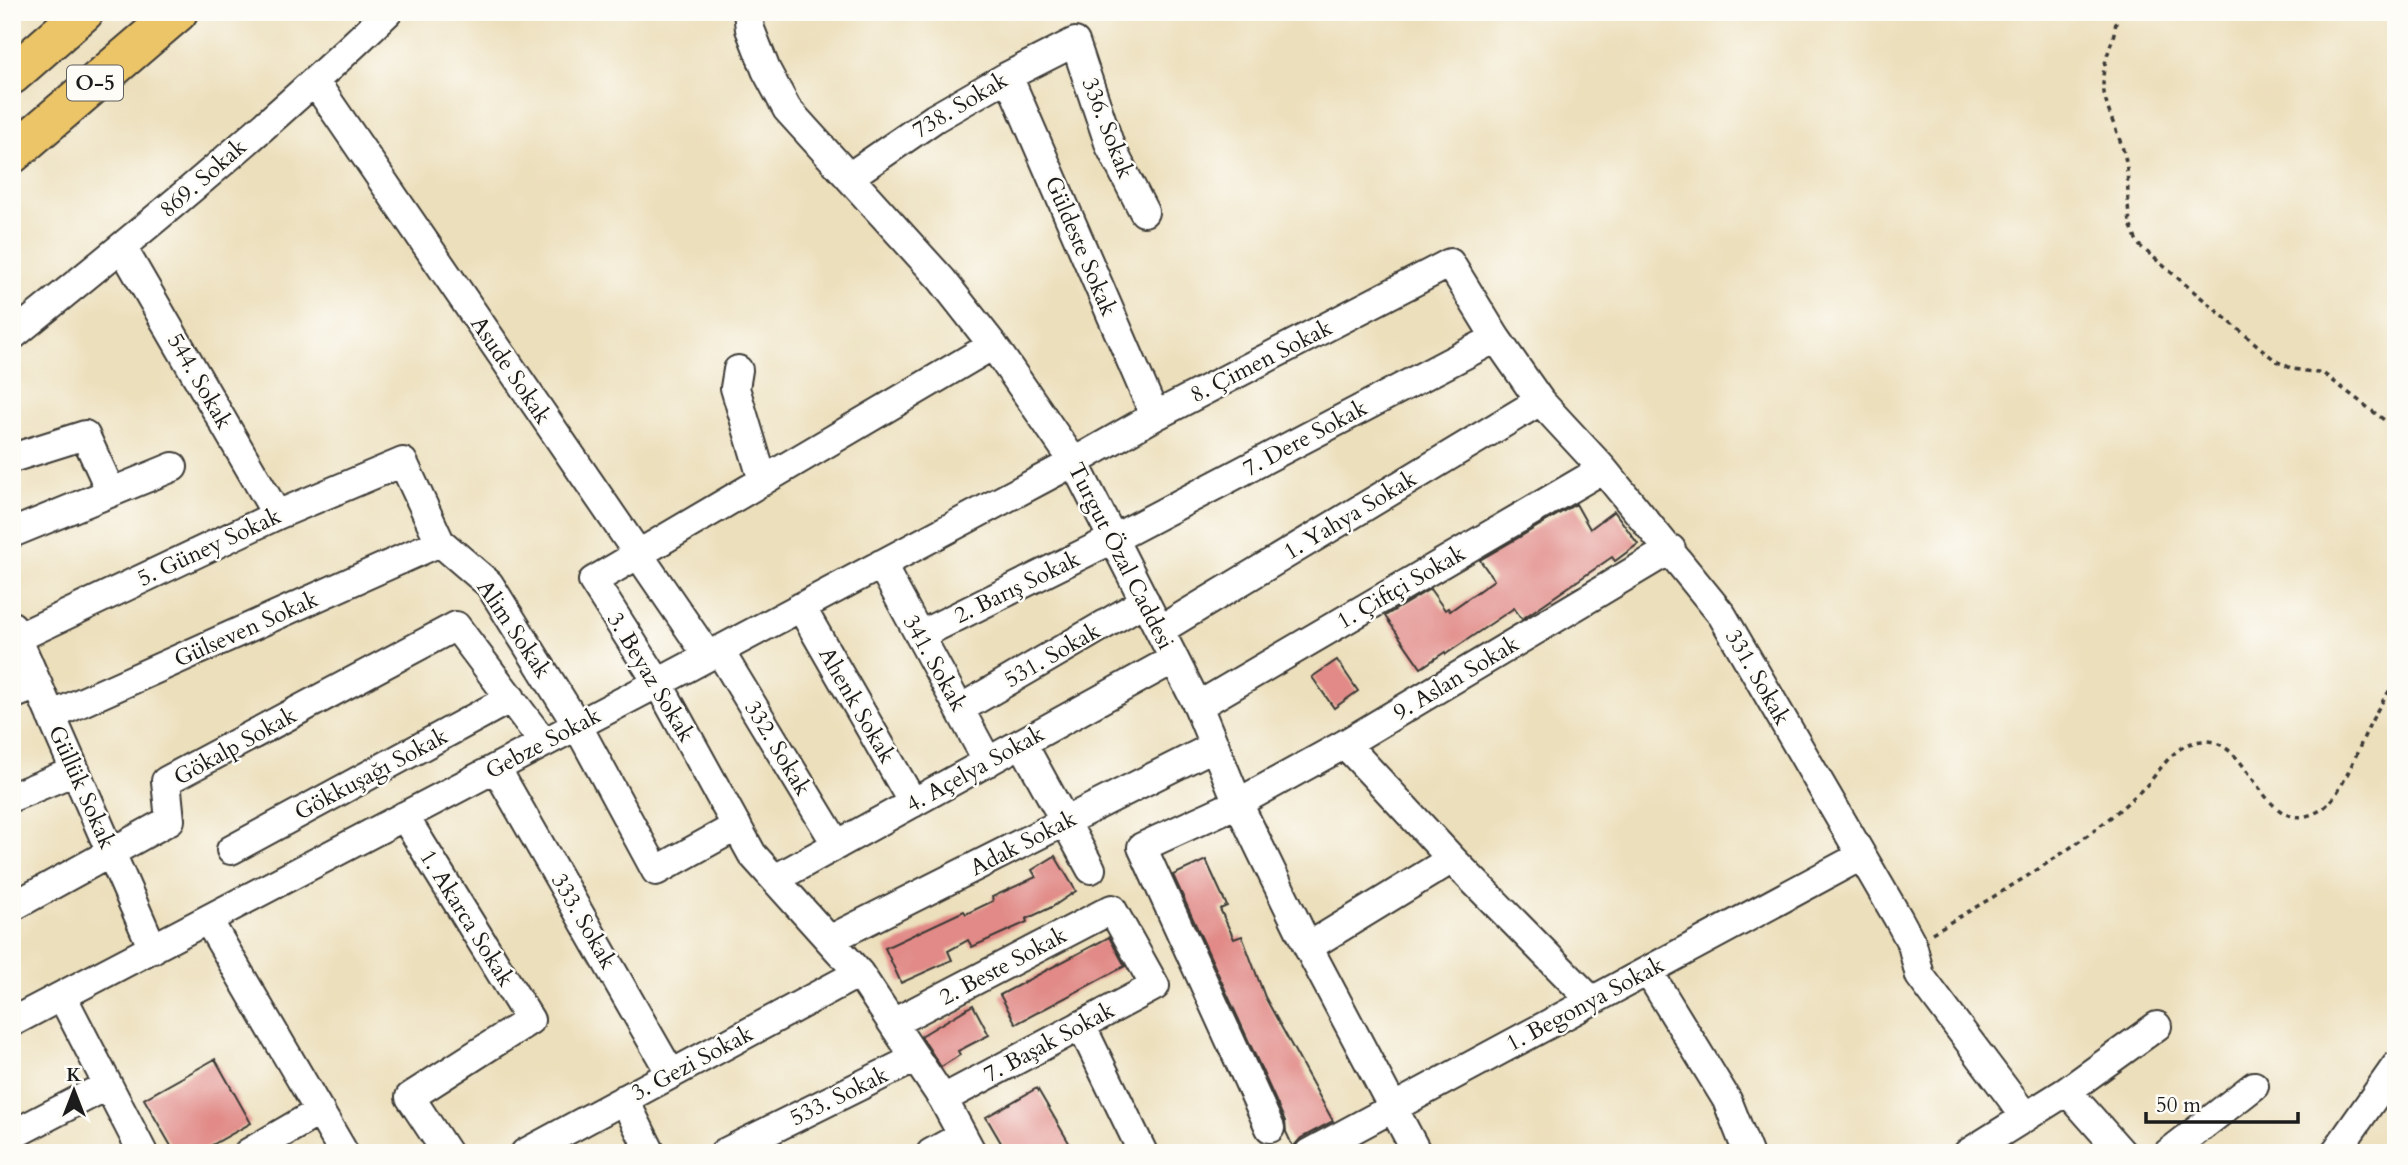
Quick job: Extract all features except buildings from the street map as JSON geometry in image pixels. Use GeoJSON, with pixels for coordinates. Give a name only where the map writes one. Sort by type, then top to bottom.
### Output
{"type":"FeatureCollection","features":[{"type":"Feature","properties":{"kind":"highway","name":"O-5"},"geometry":{"type":"LineString","coordinates":[[12,75],[84,12]]}},
{"type":"Feature","properties":{"kind":"highway","name":"O-5"},"geometry":{"type":"LineString","coordinates":[[12,154],[178,12]]}},
{"type":"Feature","properties":{"kind":"street","name":"869. Sokak"},"geometry":{"type":"LineString","coordinates":[[12,336],[122,247],[315,82],[388,12]]}},
{"type":"Feature","properties":{"kind":"street","name":"Turgut Özal Caddesi"},"geometry":{"type":"LineString","coordinates":[[748,12],[750,29],[766,70],[787,109],[942,280],[993,345],[1074,462],[1198,706],[1238,803],[1308,947],[1417,1153]]}},
{"type":"Feature","properties":{"kind":"street","name":"738. Sokak"},"geometry":{"type":"LineString","coordinates":[[849,177],[935,118],[1075,42]]}},
{"type":"Feature","properties":{"kind":"street","name":"336. Sokak"},"geometry":{"type":"LineString","coordinates":[[1075,42],[1110,146],[1144,212]]}},
{"type":"Feature","properties":{"kind":"street","name":"Güldeste Sokak"},"geometry":{"type":"LineString","coordinates":[[1008,76],[1155,416]]}},
{"type":"Feature","properties":{"kind":"street","name":"Asude Sokak"},"geometry":{"type":"LineString","coordinates":[[315,82],[637,555],[713,653]]}},
{"type":"Feature","properties":{"kind":"street","name":"544. Sokak"},"geometry":{"type":"LineString","coordinates":[[122,247],[277,515]]}},
{"type":"Feature","properties":{"kind":"street","name":"8. Çimen Sokak"},"geometry":{"type":"LineString","coordinates":[[1074,462],[1155,416],[1450,263]]}},
{"type":"Feature","properties":{"kind":"street","name":"331. Sokak"},"geometry":{"type":"LineString","coordinates":[[1450,263],[1496,338],[1540,401],[1603,469],[1722,615],[1912,944],[1920,976],[2025,1116]]}},
{"type":"Feature","properties":{"kind":"street","name":"7. Dere Sokak"},"geometry":{"type":"LineString","coordinates":[[1114,539],[1496,338]]}},
{"type":"Feature","properties":{"kind":"street","name":"3. Beyaz Sokak"},"geometry":{"type":"LineString","coordinates":[[967,1144],[943,1099],[859,972],[752,853],[658,683],[593,581],[993,345]]}},
{"type":"Feature","properties":{"kind":"street"},"geometry":{"type":"LineString","coordinates":[[738,370],[735,388],[762,481]]}},
{"type":"Feature","properties":{"kind":"street","name":"1. Yahya Sokak"},"geometry":{"type":"LineString","coordinates":[[1160,630],[1540,401]]}},
{"type":"Feature","properties":{"kind":"street"},"geometry":{"type":"LineString","coordinates":[[12,458],[85,435],[111,492]]}},
{"type":"Feature","properties":{"kind":"street","name":"5. Güney Sokak"},"geometry":{"type":"LineString","coordinates":[[15,632],[403,462],[440,542]]}},
{"type":"Feature","properties":{"kind":"street","name":"Gebze Sokak"},"geometry":{"type":"LineString","coordinates":[[12,1022],[1074,462]]}},
{"type":"Feature","properties":{"kind":"street"},"geometry":{"type":"LineString","coordinates":[[12,533],[173,467]]}},
{"type":"Feature","properties":{"kind":"street","name":"1. Çiftçi Sokak"},"geometry":{"type":"LineString","coordinates":[[1198,706],[1603,469]]}},
{"type":"Feature","properties":{"kind":"street","name":"2. Barış Sokak"},"geometry":{"type":"LineString","coordinates":[[920,635],[1114,539]]}},
{"type":"Feature","properties":{"kind":"street","name":"Gülseven Sokak"},"geometry":{"type":"LineString","coordinates":[[51,716],[440,542]]}},
{"type":"Feature","properties":{"kind":"street","name":"Alim Sokak"},"geometry":{"type":"LineString","coordinates":[[440,542],[489,583],[577,725],[656,872],[737,826]]}},
{"type":"Feature","properties":{"kind":"street","name":"9. Aslan Sokak"},"geometry":{"type":"LineString","coordinates":[[1270,1128],[1142,848],[1238,803],[1345,744],[1671,550]]}},
{"type":"Feature","properties":{"kind":"street","name":"341. Sokak"},"geometry":{"type":"LineString","coordinates":[[881,564],[988,761]]}},
{"type":"Feature","properties":{"kind":"street","name":"531. Sokak"},"geometry":{"type":"LineString","coordinates":[[960,709],[1145,601]]}},
{"type":"Feature","properties":{"kind":"street","name":"Ahenk Sokak"},"geometry":{"type":"LineString","coordinates":[[801,607],[913,803]]}},
{"type":"Feature","properties":{"kind":"street","name":"Gökalp Sokak"},"geometry":{"type":"LineString","coordinates":[[12,907],[170,820],[166,781],[456,626],[511,698]]}},
{"type":"Feature","properties":{"kind":"street","name":"Güllük Sokak"},"geometry":{"type":"LineString","coordinates":[[15,632],[25,690],[51,716],[153,949]]}},
{"type":"Feature","properties":{"kind":"street","name":"332. Sokak"},"geometry":{"type":"LineString","coordinates":[[713,653],[837,845]]}},
{"type":"Feature","properties":{"kind":"street","name":"4. Açelya Sokak"},"geometry":{"type":"LineString","coordinates":[[775,879],[1174,659]]}},
{"type":"Feature","properties":{"kind":"street"},"geometry":{"type":"LineString","coordinates":[[511,698],[544,743]]}},
{"type":"Feature","properties":{"kind":"street","name":"Gökkuşağı Sokak"},"geometry":{"type":"LineString","coordinates":[[231,850],[511,698]]}},
{"type":"Feature","properties":{"kind":"street"},"geometry":{"type":"LineString","coordinates":[[1022,743],[1091,869]]}},
{"type":"Feature","properties":{"kind":"street"},"geometry":{"type":"LineString","coordinates":[[1345,744],[1451,859],[1592,1001]]}},
{"type":"Feature","properties":{"kind":"street","name":"Adak Sokak"},"geometry":{"type":"LineString","coordinates":[[831,939],[1215,746]]}},
{"type":"Feature","properties":{"kind":"street","name":"333. Sokak"},"geometry":{"type":"LineString","coordinates":[[496,768],[671,1074]]}},
{"type":"Feature","properties":{"kind":"street"},"geometry":{"type":"LineString","coordinates":[[12,797],[75,771]]}},
{"type":"Feature","properties":{"kind":"street","name":"1. Akarca Sokak"},"geometry":{"type":"LineString","coordinates":[[404,816],[530,1020],[410,1097],[447,1153]]}},
{"type":"Feature","properties":{"kind":"street","name":"1. Begonya Sokak"},"geometry":{"type":"LineString","coordinates":[[1309,1153],[1348,1144],[1394,1106],[1861,856]]}},
{"type":"Feature","properties":{"kind":"street"},"geometry":{"type":"LineString","coordinates":[[1308,947],[1451,859]]}},
{"type":"Feature","properties":{"kind":"street","name":"2. Beste Sokak"},"geometry":{"type":"LineString","coordinates":[[893,1023],[1112,909],[1155,986]]}},
{"type":"Feature","properties":{"kind":"street"},"geometry":{"type":"LineString","coordinates":[[208,920],[344,1153]]}},
{"type":"Feature","properties":{"kind":"street"},"geometry":{"type":"LineString","coordinates":[[1648,971],[1727,1100],[1748,1153]]}},
{"type":"Feature","properties":{"kind":"street","name":"3. Gezi Sokak"},"geometry":{"type":"LineString","coordinates":[[525,1153],[859,972]]}},
{"type":"Feature","properties":{"kind":"street","name":"7. Başak Sokak"},"geometry":{"type":"LineString","coordinates":[[943,1099],[1155,986]]}},
{"type":"Feature","properties":{"kind":"street"},"geometry":{"type":"LineString","coordinates":[[62,996],[143,1153]]}},
{"type":"Feature","properties":{"kind":"street"},"geometry":{"type":"LineString","coordinates":[[1081,1026],[1143,1153]]}},
{"type":"Feature","properties":{"kind":"street"},"geometry":{"type":"LineString","coordinates":[[1968,1153],[2067,1091],[2157,1026]]}},
{"type":"Feature","properties":{"kind":"street","name":"533. Sokak"},"geometry":{"type":"LineString","coordinates":[[724,1153],[916,1058]]}},
{"type":"Feature","properties":{"kind":"street"},"geometry":{"type":"LineString","coordinates":[[2334,1153],[2396,1066]]}},
{"type":"Feature","properties":{"kind":"street"},"geometry":{"type":"LineString","coordinates":[[12,1135],[108,1085]]}},
{"type":"Feature","properties":{"kind":"street"},"geometry":{"type":"LineString","coordinates":[[2168,1153],[2254,1086]]}},
{"type":"Feature","properties":{"kind":"street"},"geometry":{"type":"LineString","coordinates":[[2067,1091],[2122,1153]]}},
{"type":"Feature","properties":{"kind":"street"},"geometry":{"type":"LineString","coordinates":[[624,1099],[651,1153]]}},
{"type":"Feature","properties":{"kind":"street"},"geometry":{"type":"LineString","coordinates":[[248,1153],[320,1111]]}},
{"type":"Feature","properties":{"kind":"street"},"geometry":{"type":"LineString","coordinates":[[931,1153],[967,1144]]}},
{"type":"Feature","properties":{"kind":"path"},"geometry":{"type":"LineString","coordinates":[[2116,12],[2116,29],[2104,67],[2104,94],[2126,160],[2127,215],[2130,229],[2140,246],[2276,361],[2293,369],[2324,374],[2396,429]]}},
{"type":"Feature","properties":{"kind":"path"},"geometry":{"type":"LineString","coordinates":[[1912,944],[2014,885],[2083,838],[2124,806],[2176,751],[2194,742],[2215,742],[2232,752],[2260,790],[2281,812],[2300,816],[2318,811],[2333,798],[2396,681]]}}]}
